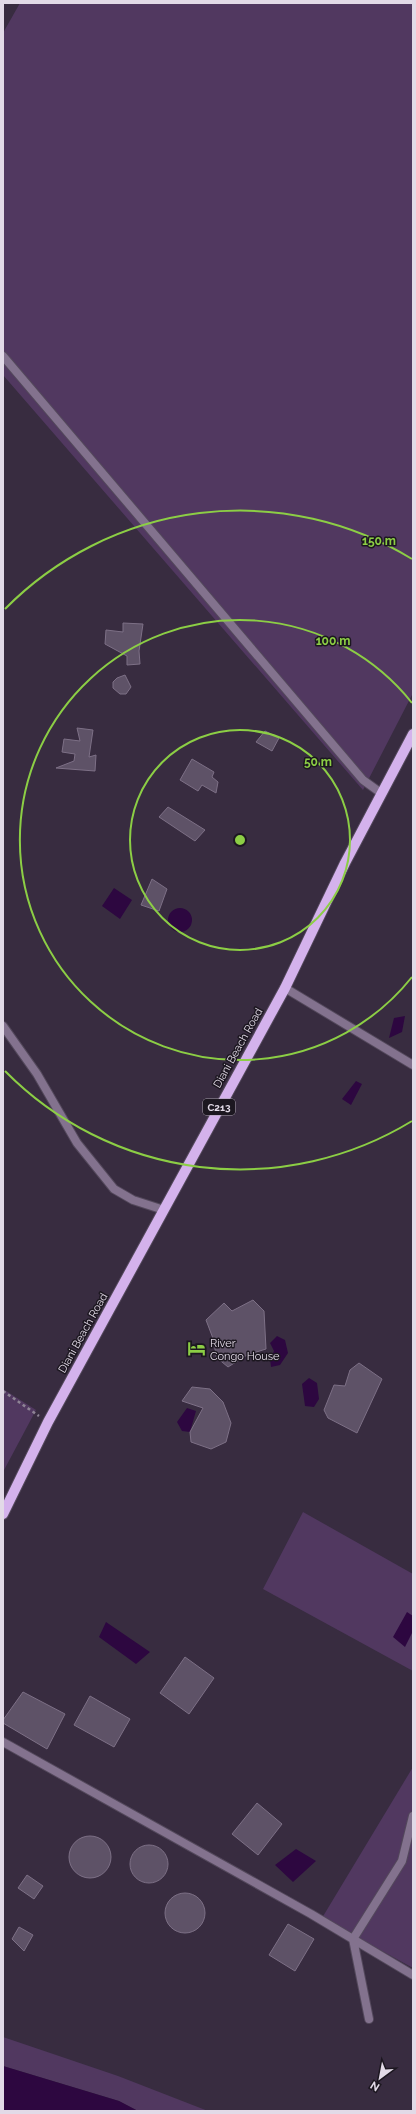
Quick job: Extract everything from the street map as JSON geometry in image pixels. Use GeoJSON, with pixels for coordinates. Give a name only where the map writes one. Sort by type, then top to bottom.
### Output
{"type":"FeatureCollection","features":[{"type":"Feature","properties":{"kind":"main road","name":"Diani Beach Road"},"geometry":{"type":"LineString","coordinates":[[3,1514],[20,1476],[48,1422],[285,988],[381,794],[413,734]]}},
{"type":"Feature","properties":{"kind":"street"},"geometry":{"type":"LineString","coordinates":[[3,356],[358,774],[381,794]]}},
{"type":"Feature","properties":{"kind":"street"},"geometry":{"type":"LineString","coordinates":[[285,988],[413,1065]]}},
{"type":"Feature","properties":{"kind":"street"},"geometry":{"type":"LineString","coordinates":[[3,1026],[38,1074],[77,1143],[114,1189],[133,1200],[164,1210]]}},
{"type":"Feature","properties":{"kind":"street"},"geometry":{"type":"LineString","coordinates":[[3,1742],[353,1939],[413,1975]]}},
{"type":"Feature","properties":{"kind":"street"},"geometry":{"type":"LineString","coordinates":[[369,2019],[353,1939],[402,1860],[413,1816]]}},
{"type":"Feature","properties":{"kind":"path"},"geometry":{"type":"LineString","coordinates":[[3,1391],[48,1422]]}},
{"type":"Feature","properties":{"kind":"shaded area"},"geometry":{"type":"Polygon","coordinates":[[[20,3],[413,3],[413,693],[363,790],[3,375],[3,33],[20,3]]]}},
{"type":"Feature","properties":{"kind":"shaded area"},"geometry":{"type":"Polygon","coordinates":[[[114,888],[132,900],[120,919],[102,906],[114,888]]]}},
{"type":"Feature","properties":{"kind":"shaded area"},"geometry":{"type":"Polygon","coordinates":[[[180,908],[189,911],[192,920],[189,929],[180,932],[171,929],[168,920],[171,911],[180,908]]]}},
{"type":"Feature","properties":{"kind":"shaded area"},"geometry":{"type":"Polygon","coordinates":[[[405,1016],[402,1032],[389,1038],[394,1018],[405,1016]]]}},
{"type":"Feature","properties":{"kind":"shaded area"},"geometry":{"type":"Polygon","coordinates":[[[356,1081],[362,1084],[351,1105],[342,1099],[356,1081]]]}},
{"type":"Feature","properties":{"kind":"shaded area"},"geometry":{"type":"Polygon","coordinates":[[[277,1336],[285,1340],[288,1353],[280,1365],[271,1367],[270,1359],[274,1351],[270,1343],[277,1336]]]}},
{"type":"Feature","properties":{"kind":"shaded area"},"geometry":{"type":"Polygon","coordinates":[[[309,1378],[317,1383],[319,1399],[314,1407],[305,1406],[302,1384],[309,1378]]]}},
{"type":"Feature","properties":{"kind":"shaded area"},"geometry":{"type":"Polygon","coordinates":[[[3,1389],[36,1410],[3,1472],[3,1389]]]}},
{"type":"Feature","properties":{"kind":"shaded area"},"geometry":{"type":"Polygon","coordinates":[[[187,1408],[196,1411],[190,1432],[182,1431],[177,1422],[187,1408]]]}},
{"type":"Feature","properties":{"kind":"shaded area"},"geometry":{"type":"Polygon","coordinates":[[[303,1512],[413,1574],[413,1671],[263,1589],[303,1512]]]}},
{"type":"Feature","properties":{"kind":"shaded area"},"geometry":{"type":"Polygon","coordinates":[[[407,1612],[413,1616],[413,1631],[405,1647],[393,1637],[407,1612]]]}},
{"type":"Feature","properties":{"kind":"shaded area"},"geometry":{"type":"Polygon","coordinates":[[[106,1622],[150,1652],[136,1664],[99,1637],[106,1622]]]}},
{"type":"Feature","properties":{"kind":"shaded area"},"geometry":{"type":"Polygon","coordinates":[[[413,1767],[413,1968],[322,1918],[413,1767]]]}},
{"type":"Feature","properties":{"kind":"shaded area"},"geometry":{"type":"Polygon","coordinates":[[[296,1849],[316,1861],[293,1882],[275,1865],[296,1849]]]}},
{"type":"Feature","properties":{"kind":"shaded area"},"geometry":{"type":"Polygon","coordinates":[[[3,2037],[118,2076],[208,2111],[138,2111],[119,2101],[3,2066],[3,2037]]]}},
{"type":"Feature","properties":{"kind":"shaded area"},"geometry":{"type":"Polygon","coordinates":[[[3,2066],[119,2101],[138,2111],[3,2111],[3,2066]]]}},
{"type":"Feature","properties":{"kind":"building"},"geometry":{"type":"Polygon","coordinates":[[[123,623],[143,624],[139,651],[140,664],[127,665],[127,656],[105,644],[106,630],[123,632],[123,623]]]}},
{"type":"Feature","properties":{"kind":"building"},"geometry":{"type":"Polygon","coordinates":[[[125,675],[131,687],[126,694],[120,694],[113,688],[113,682],[117,678],[125,675]]]}},
{"type":"Feature","properties":{"kind":"building"},"geometry":{"type":"Polygon","coordinates":[[[77,728],[93,730],[89,757],[96,755],[95,771],[56,768],[74,761],[75,754],[62,752],[64,739],[80,741],[77,728]]]}},
{"type":"Feature","properties":{"kind":"building"},"geometry":{"type":"Polygon","coordinates":[[[265,731],[279,738],[272,751],[256,742],[265,731]]]}},
{"type":"Feature","properties":{"kind":"building"},"geometry":{"type":"Polygon","coordinates":[[[192,759],[214,772],[212,777],[218,782],[216,793],[202,785],[198,791],[180,780],[192,759]]]}},
{"type":"Feature","properties":{"kind":"building"},"geometry":{"type":"Polygon","coordinates":[[[168,807],[205,830],[195,841],[159,817],[168,807]]]}},
{"type":"Feature","properties":{"kind":"building"},"geometry":{"type":"Polygon","coordinates":[[[152,879],[167,889],[159,911],[141,905],[152,879]]]}},
{"type":"Feature","properties":{"kind":"building"},"geometry":{"type":"Polygon","coordinates":[[[253,1300],[264,1311],[266,1349],[247,1355],[228,1367],[216,1357],[214,1341],[206,1320],[224,1303],[232,1311],[253,1300]]]}},
{"type":"Feature","properties":{"kind":"building"},"geometry":{"type":"Polygon","coordinates":[[[359,1363],[382,1379],[357,1433],[328,1418],[324,1410],[334,1385],[345,1386],[350,1370],[359,1363]]]}},
{"type":"Feature","properties":{"kind":"building"},"geometry":{"type":"Polygon","coordinates":[[[192,1387],[210,1389],[223,1402],[231,1423],[226,1442],[211,1449],[191,1442],[190,1432],[203,1408],[182,1401],[192,1387]]]}},
{"type":"Feature","properties":{"kind":"building"},"geometry":{"type":"Polygon","coordinates":[[[185,1657],[214,1678],[189,1714],[160,1693],[185,1657]]]}},
{"type":"Feature","properties":{"kind":"building"},"geometry":{"type":"Polygon","coordinates":[[[23,1692],[65,1714],[47,1749],[3,1723],[3,1720],[23,1692]]]}},
{"type":"Feature","properties":{"kind":"building"},"geometry":{"type":"Polygon","coordinates":[[[90,1696],[130,1719],[114,1747],[74,1725],[90,1696]]]}},
{"type":"Feature","properties":{"kind":"building"},"geometry":{"type":"Polygon","coordinates":[[[257,1803],[282,1824],[258,1855],[232,1834],[257,1803]]]}},
{"type":"Feature","properties":{"kind":"building"},"geometry":{"type":"Polygon","coordinates":[[[90,1836],[105,1842],[111,1857],[105,1872],[90,1878],[75,1872],[69,1857],[75,1842],[90,1836]]]}},
{"type":"Feature","properties":{"kind":"building"},"geometry":{"type":"Polygon","coordinates":[[[145,1845],[153,1845],[160,1848],[165,1853],[168,1864],[165,1875],[160,1880],[153,1883],[145,1883],[138,1880],[133,1875],[130,1868],[130,1860],[133,1853],[138,1848],[145,1845]]]}},
{"type":"Feature","properties":{"kind":"building"},"geometry":{"type":"Polygon","coordinates":[[[27,1875],[43,1886],[34,1899],[18,1888],[27,1875]]]}},
{"type":"Feature","properties":{"kind":"building"},"geometry":{"type":"Polygon","coordinates":[[[181,1893],[189,1893],[196,1896],[202,1902],[205,1913],[202,1924],[196,1930],[189,1933],[181,1933],[174,1930],[168,1924],[165,1917],[165,1909],[168,1902],[174,1896],[181,1893]]]}},
{"type":"Feature","properties":{"kind":"building"},"geometry":{"type":"Polygon","coordinates":[[[288,1924],[314,1939],[295,1971],[269,1955],[288,1924]]]}},
{"type":"Feature","properties":{"kind":"building"},"geometry":{"type":"Polygon","coordinates":[[[19,1927],[33,1935],[24,1951],[12,1939],[19,1927]]]}},
{"type":"Feature","properties":{"kind":"place","name":"River Congo House"},"geometry":{"type":"Point","coordinates":[197,1349]}}]}
